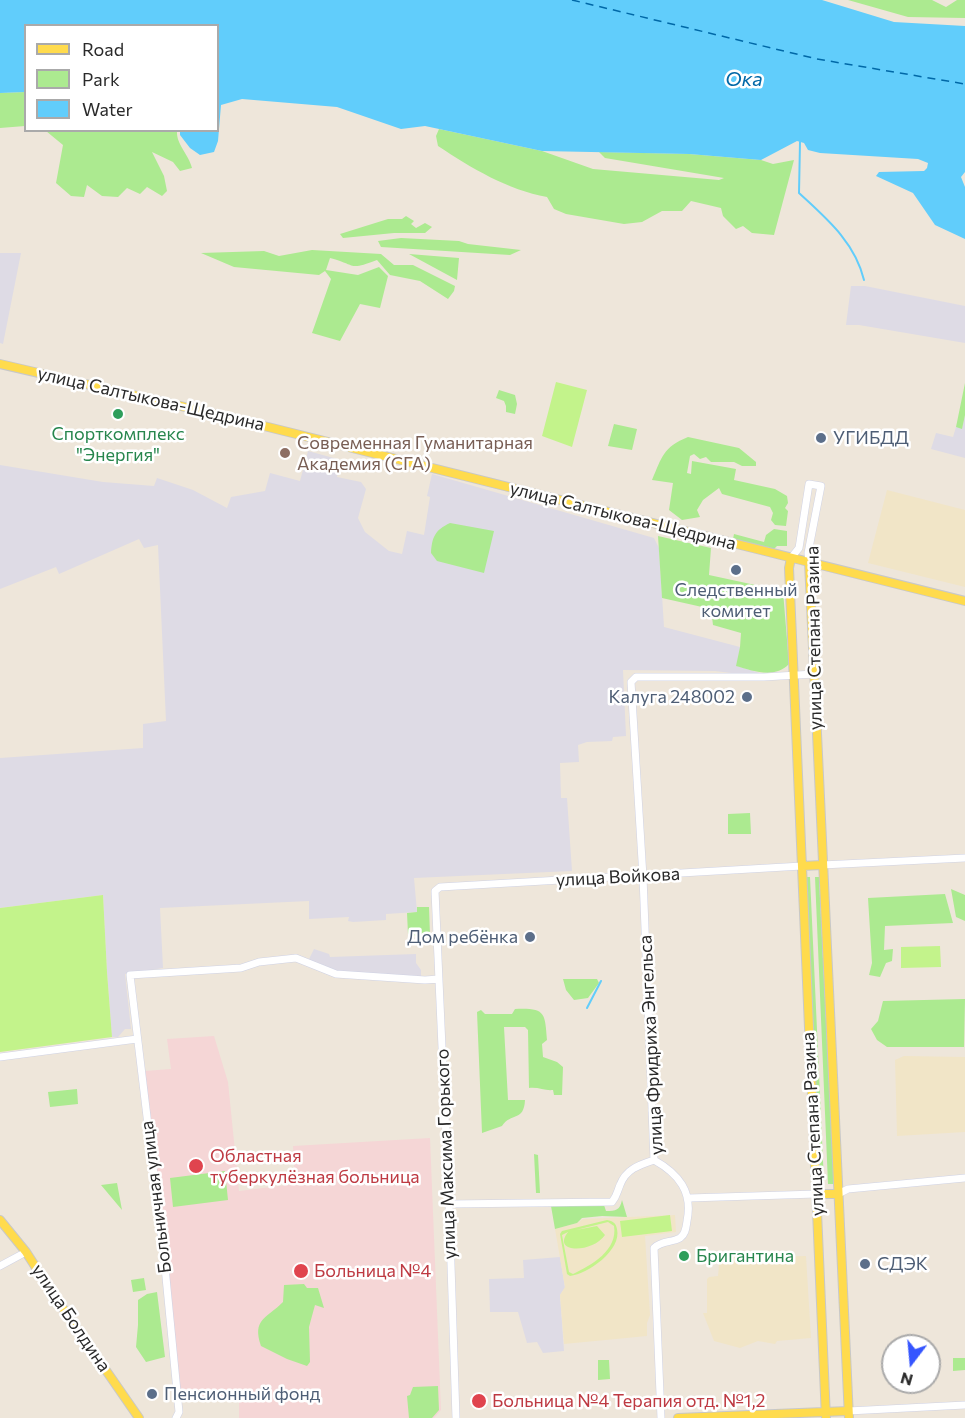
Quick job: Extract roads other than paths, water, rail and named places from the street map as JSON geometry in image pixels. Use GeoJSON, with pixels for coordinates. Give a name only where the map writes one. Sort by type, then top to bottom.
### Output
{"type":"FeatureCollection","features":[{"type":"Feature","properties":{"kind":"main road","name":"улица Салтыкова-Щедрина"},"geometry":{"type":"LineString","coordinates":[[0,364],[228,417],[965,601]]}},
{"type":"Feature","properties":{"kind":"main road","name":"улица Степана Разина"},"geometry":{"type":"LineString","coordinates":[[791,558],[789,568],[826,1415]]}},
{"type":"Feature","properties":{"kind":"main road","name":"улица Степана Разина"},"geometry":{"type":"LineString","coordinates":[[809,562],[848,1415]]}},
{"type":"Feature","properties":{"kind":"main road"},"geometry":{"type":"LineString","coordinates":[[802,866],[822,865]]}},
{"type":"Feature","properties":{"kind":"main road"},"geometry":{"type":"LineString","coordinates":[[816,1194],[838,1194]]}},
{"type":"Feature","properties":{"kind":"main road","name":"улица Болдина"},"geometry":{"type":"LineString","coordinates":[[0,1220],[26,1252],[139,1418]]}},
{"type":"Feature","properties":{"kind":"main road"},"geometry":{"type":"LineString","coordinates":[[678,1418],[848,1415]]}},
{"type":"Feature","properties":{"kind":"street","name":"улица Степана Разина"},"geometry":{"type":"LineString","coordinates":[[791,558],[799,548],[808,484],[821,486],[808,553],[809,562]]}},
{"type":"Feature","properties":{"kind":"street"},"geometry":{"type":"LineString","coordinates":[[794,675],[814,674]]}},
{"type":"Feature","properties":{"kind":"street","name":"улица Фридриха Энгельса"},"geometry":{"type":"LineString","coordinates":[[689,1198],[669,1169],[654,1160],[643,877],[631,681],[636,677],[794,675]]}},
{"type":"Feature","properties":{"kind":"street"},"geometry":{"type":"LineString","coordinates":[[822,865],[965,858]]}},
{"type":"Feature","properties":{"kind":"street","name":"улица Войкова"},"geometry":{"type":"LineString","coordinates":[[435,891],[440,887],[802,866]]}},
{"type":"Feature","properties":{"kind":"street","name":"улица Максима Горького"},"geometry":{"type":"LineString","coordinates":[[435,891],[456,1418]]}},
{"type":"Feature","properties":{"kind":"street","name":"Больничная улица"},"geometry":{"type":"LineString","coordinates":[[176,1418],[179,1412],[165,1267],[130,975],[241,968],[259,962],[296,958],[336,974],[439,979]]}},
{"type":"Feature","properties":{"kind":"street"},"geometry":{"type":"LineString","coordinates":[[0,1057],[137,1039]]}},
{"type":"Feature","properties":{"kind":"street"},"geometry":{"type":"LineString","coordinates":[[449,1204],[612,1202],[617,1196],[619,1185],[625,1174],[654,1160]]}},
{"type":"Feature","properties":{"kind":"street"},"geometry":{"type":"LineString","coordinates":[[838,1194],[849,1189],[965,1178]]}},
{"type":"Feature","properties":{"kind":"street"},"geometry":{"type":"LineString","coordinates":[[661,1418],[654,1248],[659,1243],[679,1238],[686,1231],[689,1198],[816,1194]]}},
{"type":"Feature","properties":{"kind":"street"},"geometry":{"type":"LineString","coordinates":[[0,1266],[26,1252]]}},
{"type":"Feature","properties":{"kind":"street"},"geometry":{"type":"LineString","coordinates":[[848,1415],[965,1405]]}},
{"type":"Feature","properties":{"kind":"water","name":"Ока"},"geometry":{"type":"Polygon","coordinates":[[[0,0],[822,0],[894,22],[965,26],[965,172],[961,177],[965,187],[965,239],[935,225],[913,193],[876,176],[879,172],[924,171],[928,163],[918,159],[820,153],[808,150],[804,143],[797,141],[761,160],[689,154],[542,151],[425,126],[401,129],[337,107],[242,99],[221,105],[219,129],[219,24],[24,24],[24,92],[0,93],[0,0]]]}},
{"type":"Feature","properties":{"kind":"water","name":"Ока"},"geometry":{"type":"Polygon","coordinates":[[[180,132],[219,132],[214,152],[200,155],[190,148],[180,132]]]}},
{"type":"Feature","properties":{"kind":"waterway"},"geometry":{"type":"LineString","coordinates":[[800,142],[799,193],[829,221],[847,242],[860,266],[864,280]]}},
{"type":"Feature","properties":{"kind":"waterway"},"geometry":{"type":"LineString","coordinates":[[587,1008],[601,981]]}},
{"type":"Feature","properties":{"kind":"place","name":"Спорткомплекс \"Энергия\""},"geometry":{"type":"Point","coordinates":[118,414]}},
{"type":"Feature","properties":{"kind":"place","name":"УГИБДД"},"geometry":{"type":"Point","coordinates":[821,438]}},
{"type":"Feature","properties":{"kind":"place","name":"Современная Гуманитарная Академия (СГА)"},"geometry":{"type":"Point","coordinates":[285,453]}},
{"type":"Feature","properties":{"kind":"place","name":"Следственный комитет"},"geometry":{"type":"Point","coordinates":[736,570]}},
{"type":"Feature","properties":{"kind":"place","name":"Калуга 248002"},"geometry":{"type":"Point","coordinates":[747,697]}},
{"type":"Feature","properties":{"kind":"place","name":"Дом ребёнка"},"geometry":{"type":"Point","coordinates":[530,937]}},
{"type":"Feature","properties":{"kind":"place","name":"Областная туберкулёзная больница"},"geometry":{"type":"Point","coordinates":[196,1166]}},
{"type":"Feature","properties":{"kind":"place","name":"Бригантина"},"geometry":{"type":"Point","coordinates":[684,1256]}},
{"type":"Feature","properties":{"kind":"place","name":"СДЭК"},"geometry":{"type":"Point","coordinates":[865,1264]}},
{"type":"Feature","properties":{"kind":"place","name":"Больница №4"},"geometry":{"type":"Point","coordinates":[301,1271]}},
{"type":"Feature","properties":{"kind":"place","name":"Пенсионный фонд"},"geometry":{"type":"Point","coordinates":[152,1394]}},
{"type":"Feature","properties":{"kind":"place","name":"Больница №4 Терапия отд. №1,2"},"geometry":{"type":"Point","coordinates":[479,1401]}}]}
